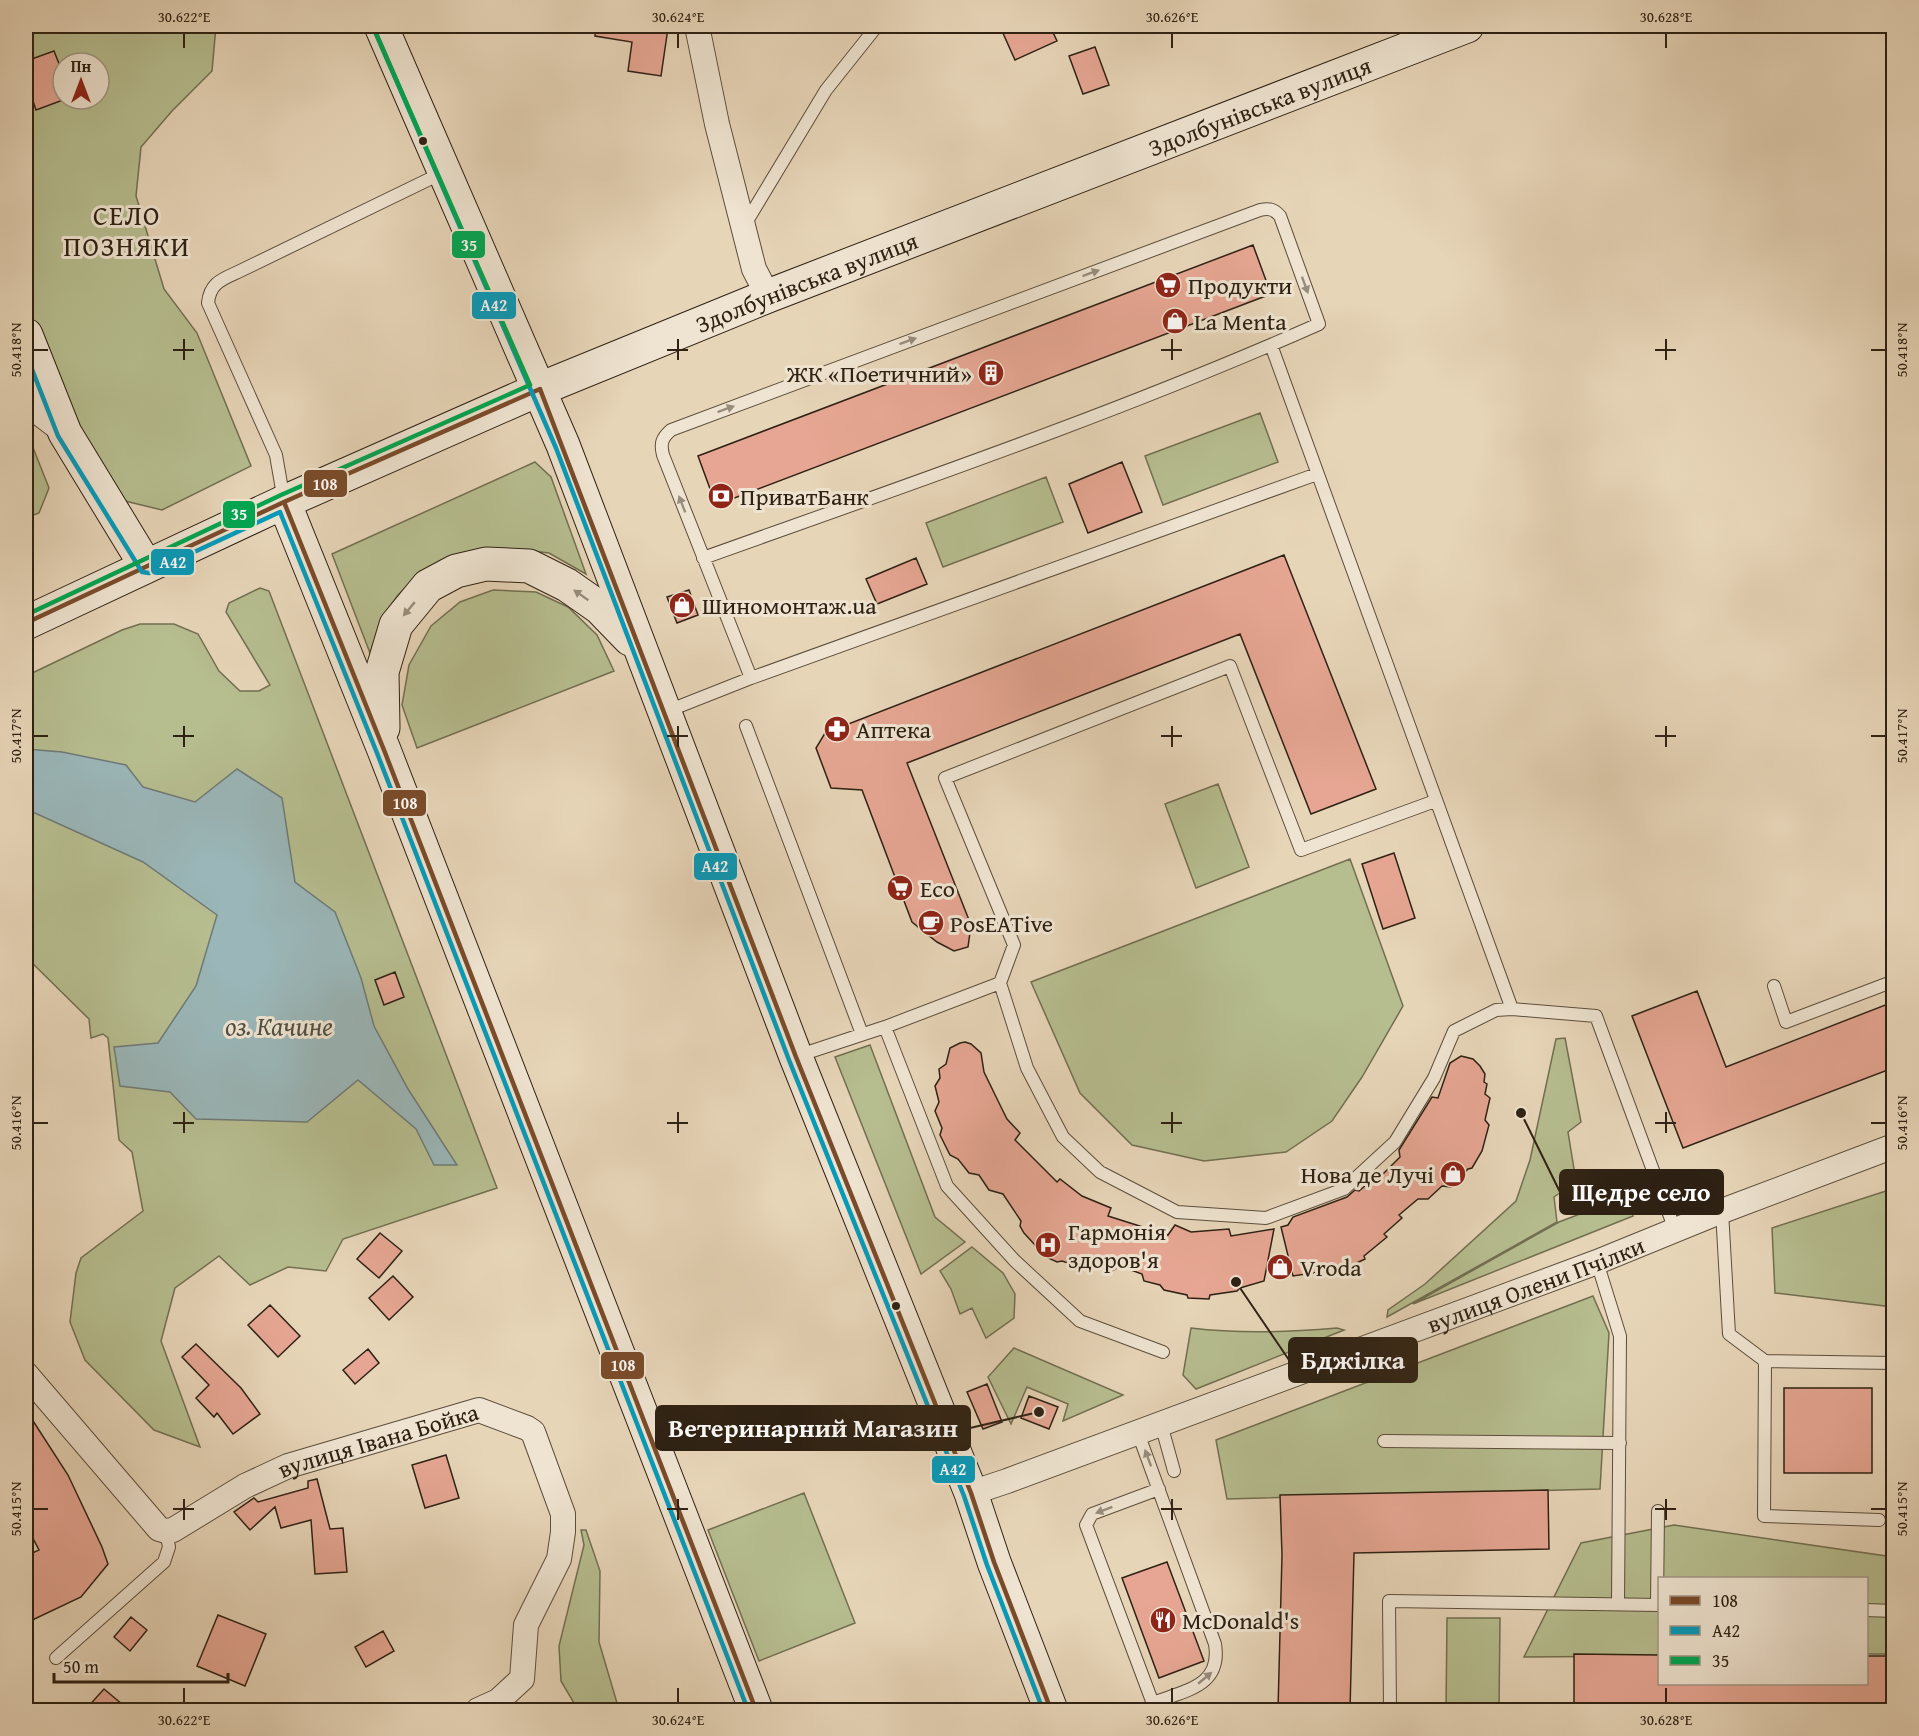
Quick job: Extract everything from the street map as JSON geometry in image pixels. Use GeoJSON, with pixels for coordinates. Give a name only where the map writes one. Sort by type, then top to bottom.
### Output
{"type":"FeatureCollection","features":[{"type":"Feature","properties":{"kind":"main road"},"geometry":{"type":"LineString","coordinates":[[381,26],[563,445],[796,1057],[971,1493],[994,1562],[1050,1710]]}},
{"type":"Feature","properties":{"kind":"main road","name":"Здолбунівська вулиця"},"geometry":{"type":"LineString","coordinates":[[26,622],[284,502],[540,389],[768,296],[1467,26]]}},
{"type":"Feature","properties":{"kind":"main road"},"geometry":{"type":"LineString","coordinates":[[26,335],[65,433],[146,566]]}},
{"type":"Feature","properties":{"kind":"main road"},"geometry":{"type":"LineString","coordinates":[[284,502],[384,750],[756,1710]]}},
{"type":"Feature","properties":{"kind":"main road"},"geometry":{"type":"LineString","coordinates":[[384,750],[382,672],[396,625],[428,586],[456,571],[486,564],[529,566],[567,585],[600,608],[639,649]]}},
{"type":"Feature","properties":{"kind":"street"},"geometry":{"type":"LineString","coordinates":[[697,26],[717,124],[754,269],[768,296]]}},
{"type":"Feature","properties":{"kind":"street"},"geometry":{"type":"LineString","coordinates":[[26,403],[65,433]]}},
{"type":"Feature","properties":{"kind":"street","name":"вулиця Олени Пчілки"},"geometry":{"type":"LineString","coordinates":[[971,1493],[1597,1262],[1722,1211],[1893,1146]]}},
{"type":"Feature","properties":{"kind":"street"},"geometry":{"type":"LineString","coordinates":[[26,1374],[159,1529],[166,1532]]}},
{"type":"Feature","properties":{"kind":"street","name":"вулиця Івана Бойка"},"geometry":{"type":"LineString","coordinates":[[166,1532],[245,1486],[288,1466],[468,1413],[479,1410],[527,1428],[538,1440],[563,1514],[559,1559],[526,1625],[522,1679],[498,1701],[478,1710]]}},
{"type":"Feature","properties":{"kind":"lane"},"geometry":{"type":"LineString","coordinates":[[743,227],[826,90],[876,26]]}},
{"type":"Feature","properties":{"kind":"lane"},"geometry":{"type":"LineString","coordinates":[[284,502],[276,455],[208,303],[209,292],[219,282],[240,271],[444,172]]}},
{"type":"Feature","properties":{"kind":"lane"},"geometry":{"type":"LineString","coordinates":[[704,558],[1038,438],[1319,324],[1280,216],[1269,208],[1260,210],[671,430],[664,436],[660,445],[663,455],[751,678]]}},
{"type":"Feature","properties":{"kind":"lane"},"geometry":{"type":"LineString","coordinates":[[1271,345],[1512,1009]]}},
{"type":"Feature","properties":{"kind":"lane"},"geometry":{"type":"LineString","coordinates":[[664,713],[751,678],[1317,474]]}},
{"type":"Feature","properties":{"kind":"lane"},"geometry":{"type":"LineString","coordinates":[[1436,801],[1301,850],[1230,666],[945,778],[1014,945],[1000,983],[1026,1068],[1063,1137],[1100,1172],[1177,1212],[1266,1218],[1344,1189],[1395,1142],[1434,1078],[1455,1031],[1496,1010],[1512,1009],[1596,1016],[1675,1230]]}},
{"type":"Feature","properties":{"kind":"lane"},"geometry":{"type":"LineString","coordinates":[[746,726],[862,1034]]}},
{"type":"Feature","properties":{"kind":"lane"},"geometry":{"type":"LineString","coordinates":[[1774,986],[1786,1022],[1893,981]]}},
{"type":"Feature","properties":{"kind":"lane"},"geometry":{"type":"LineString","coordinates":[[796,1057],[885,1028],[1000,983]]}},
{"type":"Feature","properties":{"kind":"lane"},"geometry":{"type":"LineString","coordinates":[[885,1028],[948,1186],[1015,1261],[1080,1321],[1163,1352]]}},
{"type":"Feature","properties":{"kind":"lane"},"geometry":{"type":"LineString","coordinates":[[1722,1211],[1729,1334],[1765,1361],[1893,1363]]}},
{"type":"Feature","properties":{"kind":"lane"},"geometry":{"type":"LineString","coordinates":[[1597,1262],[1620,1336],[1618,1603]]}},
{"type":"Feature","properties":{"kind":"lane"},"geometry":{"type":"LineString","coordinates":[[1765,1361],[1764,1516],[1879,1520]]}},
{"type":"Feature","properties":{"kind":"lane"},"geometry":{"type":"LineString","coordinates":[[1161,1424],[1174,1471]]}},
{"type":"Feature","properties":{"kind":"lane"},"geometry":{"type":"LineString","coordinates":[[1138,1432],[1159,1489],[1215,1644],[1217,1655],[1215,1667],[1204,1682],[1154,1707],[1086,1525],[1092,1515],[1159,1489]]}},
{"type":"Feature","properties":{"kind":"lane"},"geometry":{"type":"LineString","coordinates":[[1384,1441],[1620,1443]]}},
{"type":"Feature","properties":{"kind":"lane"},"geometry":{"type":"LineString","coordinates":[[1390,1710],[1389,1601],[1658,1605],[1658,1511]]}},
{"type":"Feature","properties":{"kind":"lane"},"geometry":{"type":"LineString","coordinates":[[56,1658],[164,1562],[169,1546],[166,1532]]}},
{"type":"Feature","properties":{"kind":"lane"},"geometry":{"type":"LineString","coordinates":[[1868,1610],[1893,1611]]}},
{"type":"Feature","properties":{"kind":"green space"},"geometry":{"type":"Polygon","coordinates":[[[26,26],[216,26],[212,71],[172,111],[141,147],[136,196],[164,289],[197,333],[251,466],[162,510],[121,500],[81,442],[26,307],[26,26]]]}},
{"type":"Feature","properties":{"kind":"green space"},"geometry":{"type":"Polygon","coordinates":[[[1260,413],[1278,462],[1163,505],[1145,456],[1260,413]]]}},
{"type":"Feature","properties":{"kind":"green space"},"geometry":{"type":"Polygon","coordinates":[[[26,430],[49,488],[39,513],[26,518],[26,430]]]}},
{"type":"Feature","properties":{"kind":"green space"},"geometry":{"type":"Polygon","coordinates":[[[535,462],[551,477],[586,574],[549,553],[515,549],[480,551],[421,572],[398,595],[382,617],[370,653],[332,554],[535,462]]]}},
{"type":"Feature","properties":{"kind":"green space"},"geometry":{"type":"Polygon","coordinates":[[[1046,477],[1063,522],[943,567],[926,523],[1046,477]]]}},
{"type":"Feature","properties":{"kind":"green space"},"geometry":{"type":"Polygon","coordinates":[[[260,588],[269,591],[497,1188],[343,1239],[326,1271],[288,1267],[250,1285],[219,1256],[175,1288],[161,1341],[200,1447],[154,1430],[85,1360],[70,1322],[76,1273],[81,1258],[143,1211],[132,1152],[119,1140],[108,1038],[103,1034],[91,1038],[89,1019],[26,957],[26,676],[122,630],[140,624],[174,624],[198,634],[219,671],[240,691],[259,691],[270,685],[226,612],[229,603],[260,588]]]}},
{"type":"Feature","properties":{"kind":"green space"},"geometry":{"type":"Polygon","coordinates":[[[493,590],[536,592],[568,607],[597,635],[614,671],[417,748],[402,705],[409,665],[431,626],[460,602],[493,590]]]}},
{"type":"Feature","properties":{"kind":"green space"},"geometry":{"type":"Polygon","coordinates":[[[1218,784],[1249,867],[1196,888],[1165,804],[1218,784]]]}},
{"type":"Feature","properties":{"kind":"green space"},"geometry":{"type":"Polygon","coordinates":[[[1350,859],[1403,1006],[1362,1077],[1332,1121],[1286,1152],[1204,1161],[1132,1145],[1080,1093],[1031,982],[1350,859]]]}},
{"type":"Feature","properties":{"kind":"green space"},"geometry":{"type":"Polygon","coordinates":[[[1565,1038],[1581,1122],[1568,1132],[1574,1169],[1563,1178],[1564,1190],[1554,1197],[1557,1222],[1387,1317],[1388,1310],[1425,1284],[1516,1201],[1530,1160],[1556,1039],[1565,1038]]]}},
{"type":"Feature","properties":{"kind":"green space"},"geometry":{"type":"Polygon","coordinates":[[[870,1045],[935,1217],[965,1242],[921,1274],[835,1057],[870,1045]]]}},
{"type":"Feature","properties":{"kind":"green space"},"geometry":{"type":"Polygon","coordinates":[[[1889,1190],[1894,1212],[1893,1318],[1893,1307],[1775,1293],[1772,1228],[1889,1190]]]}},
{"type":"Feature","properties":{"kind":"green space"},"geometry":{"type":"Polygon","coordinates":[[[1627,1196],[1633,1216],[1413,1304],[1559,1222],[1627,1196]]]}},
{"type":"Feature","properties":{"kind":"green space"},"geometry":{"type":"Polygon","coordinates":[[[972,1247],[1003,1273],[1015,1294],[1014,1318],[986,1338],[972,1308],[960,1314],[951,1289],[940,1271],[972,1247]]]}},
{"type":"Feature","properties":{"kind":"green space"},"geometry":{"type":"Polygon","coordinates":[[[1593,1296],[1609,1333],[1600,1489],[1227,1499],[1216,1440],[1593,1296]]]}},
{"type":"Feature","properties":{"kind":"green space"},"geometry":{"type":"Polygon","coordinates":[[[1191,1328],[1246,1332],[1337,1328],[1344,1330],[1196,1389],[1183,1375],[1191,1328]]]}},
{"type":"Feature","properties":{"kind":"green space"},"geometry":{"type":"Polygon","coordinates":[[[1014,1348],[1123,1395],[1063,1421],[1068,1404],[1027,1387],[1011,1424],[988,1377],[1014,1348]]]}},
{"type":"Feature","properties":{"kind":"green space"},"geometry":{"type":"Polygon","coordinates":[[[804,1493],[855,1623],[759,1661],[708,1530],[804,1493]]]}},
{"type":"Feature","properties":{"kind":"green space"},"geometry":{"type":"Polygon","coordinates":[[[1674,1525],[1893,1557],[1893,1654],[1868,1654],[1868,1577],[1658,1577],[1658,1656],[1524,1657],[1581,1543],[1674,1525]]]}},
{"type":"Feature","properties":{"kind":"green space"},"geometry":{"type":"Polygon","coordinates":[[[581,1530],[586,1530],[600,1571],[599,1642],[621,1710],[578,1710],[561,1681],[559,1646],[584,1545],[581,1530]]]}},
{"type":"Feature","properties":{"kind":"green space"},"geometry":{"type":"Polygon","coordinates":[[[1447,1618],[1500,1618],[1499,1710],[1446,1710],[1447,1618]]]}},
{"type":"Feature","properties":{"kind":"water","name":"оз. Качине"},"geometry":{"type":"Polygon","coordinates":[[[26,749],[62,752],[126,765],[143,787],[195,802],[237,769],[282,798],[295,882],[335,912],[361,978],[374,1026],[408,1089],[457,1165],[434,1165],[416,1129],[358,1080],[307,1122],[196,1119],[170,1092],[120,1086],[114,1047],[158,1043],[196,986],[217,915],[143,862],[26,809],[26,749]]]}},
{"type":"Feature","properties":{"kind":"building"},"geometry":{"type":"Polygon","coordinates":[[[596,26],[668,28],[661,76],[628,71],[632,42],[595,36],[596,26]]]}},
{"type":"Feature","properties":{"kind":"building"},"geometry":{"type":"Polygon","coordinates":[[[1015,26],[1050,26],[1057,41],[1015,60],[1002,31],[1015,26]]]}},
{"type":"Feature","properties":{"kind":"building"},"geometry":{"type":"Polygon","coordinates":[[[1095,47],[1109,85],[1083,94],[1069,56],[1095,47]]]}},
{"type":"Feature","properties":{"kind":"building"},"geometry":{"type":"Polygon","coordinates":[[[51,52],[51,104],[36,110],[26,80],[26,61],[51,52]]]}},
{"type":"Feature","properties":{"kind":"building","name":"ЖК «Поетичний»"},"geometry":{"type":"Polygon","coordinates":[[[1253,245],[1271,294],[716,505],[698,456],[1253,245]]]}},
{"type":"Feature","properties":{"kind":"building"},"geometry":{"type":"Polygon","coordinates":[[[1122,462],[1142,512],[1088,533],[1069,484],[1122,462]]]}},
{"type":"Feature","properties":{"kind":"building"},"geometry":{"type":"Polygon","coordinates":[[[1284,555],[1376,789],[1311,814],[1240,634],[907,763],[971,925],[968,947],[954,951],[937,942],[912,922],[862,790],[831,788],[816,748],[825,733],[1284,555]]]}},
{"type":"Feature","properties":{"kind":"building"},"geometry":{"type":"Polygon","coordinates":[[[916,558],[927,584],[877,604],[866,579],[916,558]]]}},
{"type":"Feature","properties":{"kind":"building","name":"Шиномонтаж.ua"},"geometry":{"type":"Polygon","coordinates":[[[689,590],[698,615],[677,623],[667,597],[689,590]]]}},
{"type":"Feature","properties":{"kind":"building"},"geometry":{"type":"Polygon","coordinates":[[[1394,853],[1415,918],[1383,929],[1362,864],[1394,853]]]}},
{"type":"Feature","properties":{"kind":"building"},"geometry":{"type":"Polygon","coordinates":[[[395,972],[404,997],[384,1005],[375,980],[395,972]]]}},
{"type":"Feature","properties":{"kind":"building"},"geometry":{"type":"Polygon","coordinates":[[[1697,991],[1726,1067],[1893,1002],[1893,1068],[1683,1148],[1632,1016],[1697,991]]]}},
{"type":"Feature","properties":{"kind":"building"},"geometry":{"type":"Polygon","coordinates":[[[965,1042],[981,1053],[984,1072],[1001,1107],[1007,1119],[1020,1133],[1015,1140],[1057,1182],[1060,1179],[1082,1196],[1111,1208],[1108,1216],[1168,1235],[1175,1225],[1191,1232],[1229,1229],[1231,1236],[1274,1229],[1264,1281],[1237,1291],[1210,1295],[1209,1299],[1188,1298],[1187,1295],[1164,1290],[1160,1285],[1144,1281],[1142,1274],[1120,1266],[1112,1271],[1095,1266],[1086,1269],[1046,1257],[1024,1233],[1020,1226],[1021,1221],[1003,1194],[989,1190],[979,1175],[969,1173],[958,1159],[950,1155],[940,1135],[942,1128],[935,1111],[939,1102],[935,1086],[940,1078],[939,1069],[946,1064],[950,1048],[965,1042]]]}},
{"type":"Feature","properties":{"kind":"building"},"geometry":{"type":"Polygon","coordinates":[[[1461,1056],[1473,1059],[1480,1066],[1485,1074],[1484,1082],[1487,1084],[1485,1094],[1490,1098],[1485,1120],[1489,1125],[1482,1151],[1472,1168],[1468,1169],[1451,1187],[1442,1186],[1428,1199],[1418,1199],[1399,1215],[1402,1218],[1384,1234],[1387,1237],[1364,1256],[1365,1259],[1346,1268],[1293,1276],[1281,1227],[1288,1225],[1293,1217],[1347,1197],[1355,1190],[1359,1191],[1379,1174],[1381,1176],[1400,1157],[1399,1150],[1432,1097],[1438,1098],[1450,1063],[1461,1056]]]}},
{"type":"Feature","properties":{"kind":"building"},"geometry":{"type":"Polygon","coordinates":[[[380,1233],[402,1251],[379,1278],[357,1259],[380,1233]]]}},
{"type":"Feature","properties":{"kind":"building"},"geometry":{"type":"Polygon","coordinates":[[[393,1276],[413,1297],[389,1320],[369,1298],[393,1276]]]}},
{"type":"Feature","properties":{"kind":"building"},"geometry":{"type":"Polygon","coordinates":[[[270,1305],[300,1336],[278,1357],[248,1325],[270,1305]]]}},
{"type":"Feature","properties":{"kind":"building"},"geometry":{"type":"Polygon","coordinates":[[[196,1344],[241,1388],[260,1414],[233,1434],[217,1413],[214,1417],[196,1398],[209,1385],[182,1357],[196,1344]]]}},
{"type":"Feature","properties":{"kind":"building"},"geometry":{"type":"Polygon","coordinates":[[[368,1349],[379,1363],[355,1384],[343,1370],[368,1349]]]}},
{"type":"Feature","properties":{"kind":"building"},"geometry":{"type":"Polygon","coordinates":[[[987,1384],[1002,1422],[983,1429],[967,1392],[987,1384]]]}},
{"type":"Feature","properties":{"kind":"building"},"geometry":{"type":"Polygon","coordinates":[[[1784,1388],[1872,1388],[1872,1473],[1784,1473],[1784,1388]]]}},
{"type":"Feature","properties":{"kind":"building"},"geometry":{"type":"Polygon","coordinates":[[[1029,1396],[1058,1407],[1049,1429],[1021,1418],[1029,1396]]]}},
{"type":"Feature","properties":{"kind":"building"},"geometry":{"type":"Polygon","coordinates":[[[26,1410],[68,1475],[108,1564],[81,1597],[26,1623],[26,1556],[39,1550],[26,1525],[26,1410]]]}},
{"type":"Feature","properties":{"kind":"building"},"geometry":{"type":"Polygon","coordinates":[[[446,1455],[459,1498],[425,1508],[412,1465],[446,1455]]]}},
{"type":"Feature","properties":{"kind":"building"},"geometry":{"type":"Polygon","coordinates":[[[317,1479],[330,1529],[343,1528],[347,1572],[315,1574],[311,1520],[281,1528],[275,1507],[250,1530],[234,1512],[254,1498],[258,1502],[308,1488],[308,1481],[317,1479]]]}},
{"type":"Feature","properties":{"kind":"building"},"geometry":{"type":"Polygon","coordinates":[[[1548,1490],[1549,1549],[1354,1553],[1350,1710],[1278,1710],[1282,1555],[1280,1495],[1548,1490]]]}},
{"type":"Feature","properties":{"kind":"building","name":"McDonald's"},"geometry":{"type":"Polygon","coordinates":[[[1167,1562],[1204,1661],[1159,1678],[1122,1578],[1167,1562]]]}},
{"type":"Feature","properties":{"kind":"building"},"geometry":{"type":"Polygon","coordinates":[[[218,1615],[266,1634],[245,1686],[197,1666],[218,1615]]]}},
{"type":"Feature","properties":{"kind":"building"},"geometry":{"type":"Polygon","coordinates":[[[131,1617],[147,1630],[130,1651],[114,1637],[131,1617]]]}},
{"type":"Feature","properties":{"kind":"building"},"geometry":{"type":"Polygon","coordinates":[[[383,1631],[394,1651],[366,1667],[355,1647],[383,1631]]]}},
{"type":"Feature","properties":{"kind":"building"},"geometry":{"type":"Polygon","coordinates":[[[1574,1654],[1658,1655],[1658,1685],[1868,1685],[1868,1656],[1893,1656],[1893,1710],[1574,1710],[1574,1654]]]}},
{"type":"Feature","properties":{"kind":"building"},"geometry":{"type":"Polygon","coordinates":[[[104,1689],[129,1710],[85,1710],[104,1689]]]}},
{"type":"Feature","properties":{"kind":"transit line","name":"А42"},"geometry":{"type":"LineString","coordinates":[[374,29],[556,448],[789,1060],[964,1496],[987,1565],[1043,1710]]}},
{"type":"Feature","properties":{"kind":"transit line","name":"35"},"geometry":{"type":"LineString","coordinates":[[26,615],[281,495],[530,385],[374,29]]}},
{"type":"Feature","properties":{"kind":"transit line","name":"А42"},"geometry":{"type":"LineString","coordinates":[[26,354],[58,436],[142,572],[149,573],[280,512],[377,753],[748,1710]]}},
{"type":"Feature","properties":{"kind":"transit line","name":"108"},"geometry":{"type":"LineString","coordinates":[[26,623],[284,502],[540,389],[796,1057],[971,1493],[994,1562],[1051,1710]]}},
{"type":"Feature","properties":{"kind":"transit line","name":"108"},"geometry":{"type":"LineString","coordinates":[[284,502],[384,750],[756,1710]]}},
{"type":"Feature","properties":{"kind":"place","name":"Продукти"},"geometry":{"type":"Point","coordinates":[1168,285]}},
{"type":"Feature","properties":{"kind":"place","name":"La Menta"},"geometry":{"type":"Point","coordinates":[1175,321]}},
{"type":"Feature","properties":{"kind":"place","name":"ЖК «Поетичний»"},"geometry":{"type":"Point","coordinates":[991,373]}},
{"type":"Feature","properties":{"kind":"place","name":"ПриватБанк"},"geometry":{"type":"Point","coordinates":[721,496]}},
{"type":"Feature","properties":{"kind":"place","name":"Шиномонтаж.ua"},"geometry":{"type":"Point","coordinates":[682,605]}},
{"type":"Feature","properties":{"kind":"place","name":"Аптека"},"geometry":{"type":"Point","coordinates":[837,729]}},
{"type":"Feature","properties":{"kind":"place","name":"Eco"},"geometry":{"type":"Point","coordinates":[900,888]}},
{"type":"Feature","properties":{"kind":"place","name":"PosEATive"},"geometry":{"type":"Point","coordinates":[931,923]}},
{"type":"Feature","properties":{"kind":"place","name":"Щедре село"},"geometry":{"type":"Point","coordinates":[1521,1113]}},
{"type":"Feature","properties":{"kind":"place","name":"Нова де Лучі"},"geometry":{"type":"Point","coordinates":[1453,1174]}},
{"type":"Feature","properties":{"kind":"place","name":"Гармонія здоров'я"},"geometry":{"type":"Point","coordinates":[1048,1245]}},
{"type":"Feature","properties":{"kind":"place","name":"Vroda"},"geometry":{"type":"Point","coordinates":[1280,1267]}},
{"type":"Feature","properties":{"kind":"place","name":"Бджілка"},"geometry":{"type":"Point","coordinates":[1236,1282]}},
{"type":"Feature","properties":{"kind":"place","name":"Ветеринарний Магазин"},"geometry":{"type":"Point","coordinates":[1039,1412]}},
{"type":"Feature","properties":{"kind":"place","name":"McDonald's"},"geometry":{"type":"Point","coordinates":[1163,1620]}},
{"type":"Feature","properties":{"kind":"district","name":"СЕЛО ПОЗНЯКИ"},"geometry":{"type":"Point","coordinates":[127,230]}}]}
